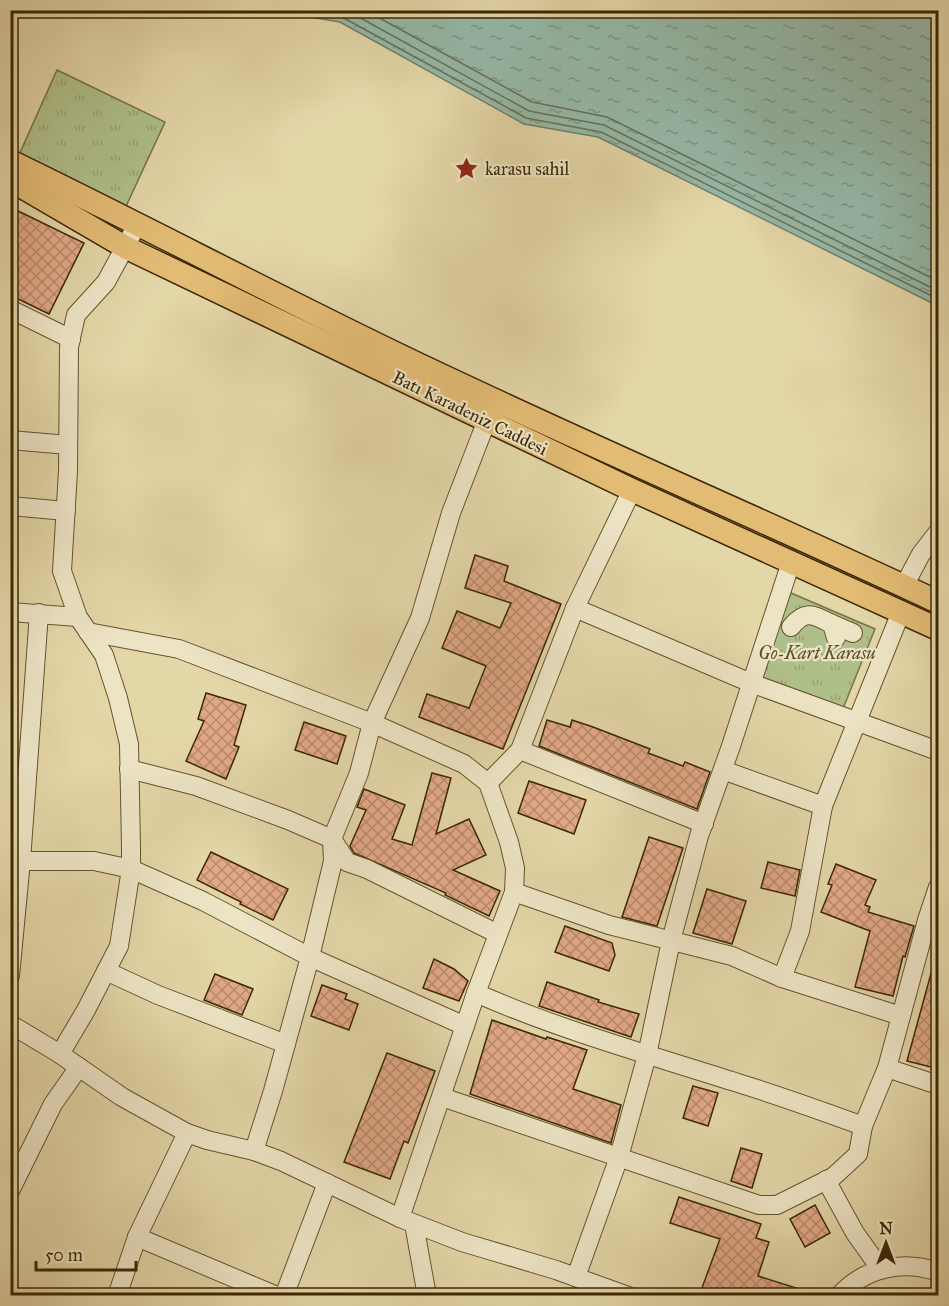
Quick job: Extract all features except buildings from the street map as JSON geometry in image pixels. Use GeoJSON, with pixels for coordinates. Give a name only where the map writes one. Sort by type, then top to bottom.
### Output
{"type":"FeatureCollection","features":[{"type":"Feature","properties":{"kind":"main road","name":"Batı Karadeniz Caddesi"},"geometry":{"type":"LineString","coordinates":[[10,161],[402,356],[939,602]]}},
{"type":"Feature","properties":{"kind":"main road","name":"Batı Karadeniz Caddesi"},"geometry":{"type":"LineString","coordinates":[[10,180],[124,247],[632,490],[939,629]]}},
{"type":"Feature","properties":{"kind":"street"},"geometry":{"type":"LineString","coordinates":[[60,1054],[119,945],[131,868],[129,744],[118,698],[104,655],[78,617],[62,571],[66,511],[69,347],[76,315],[106,282],[138,223]]}},
{"type":"Feature","properties":{"kind":"street"},"geometry":{"type":"LineString","coordinates":[[10,309],[71,339]]}},
{"type":"Feature","properties":{"kind":"street"},"geometry":{"type":"LineString","coordinates":[[254,1151],[310,957],[333,861],[332,839],[359,773],[372,723],[420,618],[451,513],[495,399]]}},
{"type":"Feature","properties":{"kind":"street"},"geometry":{"type":"LineString","coordinates":[[10,440],[68,445]]}},
{"type":"Feature","properties":{"kind":"street"},"geometry":{"type":"LineString","coordinates":[[488,783],[519,750],[575,608],[632,490]]}},
{"type":"Feature","properties":{"kind":"street"},"geometry":{"type":"LineString","coordinates":[[10,506],[66,511]]}},
{"type":"Feature","properties":{"kind":"street"},"geometry":{"type":"LineString","coordinates":[[904,586],[921,554],[939,532]]}},
{"type":"Feature","properties":{"kind":"street"},"geometry":{"type":"LineString","coordinates":[[576,1277],[619,1158],[647,1055],[671,941],[704,824],[791,562]]}},
{"type":"Feature","properties":{"kind":"street"},"geometry":{"type":"LineString","coordinates":[[575,608],[751,682],[939,751]]}},
{"type":"Feature","properties":{"kind":"street"},"geometry":{"type":"LineString","coordinates":[[10,612],[78,617]]}},
{"type":"Feature","properties":{"kind":"street"},"geometry":{"type":"LineString","coordinates":[[782,978],[800,930],[823,806],[901,612]]}},
{"type":"Feature","properties":{"kind":"street"},"geometry":{"type":"LineString","coordinates":[[10,976],[21,861],[39,613]]}},
{"type":"Feature","properties":{"kind":"street"},"geometry":{"type":"LineString","coordinates":[[791,627],[799,617],[810,614],[840,632]]}},
{"type":"Feature","properties":{"kind":"street"},"geometry":{"type":"LineString","coordinates":[[88,632],[179,649],[372,723],[465,764],[488,783],[509,842],[515,868],[514,892],[465,1026],[442,1097],[407,1221],[427,1296]]}},
{"type":"Feature","properties":{"kind":"street"},"geometry":{"type":"LineString","coordinates":[[519,750],[704,824]]}},
{"type":"Feature","properties":{"kind":"street"},"geometry":{"type":"LineString","coordinates":[[129,769],[196,786],[332,839],[347,862],[367,869],[498,934]]}},
{"type":"Feature","properties":{"kind":"street"},"geometry":{"type":"LineString","coordinates":[[723,770],[823,806]]}},
{"type":"Feature","properties":{"kind":"street"},"geometry":{"type":"LineString","coordinates":[[21,861],[94,861],[131,868],[203,901],[310,957],[465,1026]]}},
{"type":"Feature","properties":{"kind":"street"},"geometry":{"type":"LineString","coordinates":[[442,1097],[759,1205],[777,1205],[832,1177],[858,1154],[863,1126],[887,1068],[927,920],[939,887]]}},
{"type":"Feature","properties":{"kind":"street"},"geometry":{"type":"LineString","coordinates":[[514,892],[609,925],[732,957],[782,978],[901,1016]]}},
{"type":"Feature","properties":{"kind":"street"},"geometry":{"type":"LineString","coordinates":[[106,971],[158,995],[286,1044]]}},
{"type":"Feature","properties":{"kind":"street"},"geometry":{"type":"LineString","coordinates":[[476,993],[566,1029],[772,1094],[863,1126]]}},
{"type":"Feature","properties":{"kind":"street"},"geometry":{"type":"LineString","coordinates":[[10,1024],[60,1054],[122,1097],[187,1133],[254,1151],[281,1161],[407,1221],[462,1242],[576,1277],[605,1292],[628,1296]]}},
{"type":"Feature","properties":{"kind":"street"},"geometry":{"type":"LineString","coordinates":[[10,1191],[53,1104],[78,1067]]}},
{"type":"Feature","properties":{"kind":"street"},"geometry":{"type":"LineString","coordinates":[[887,1068],[939,1085]]}},
{"type":"Feature","properties":{"kind":"street"},"geometry":{"type":"LineString","coordinates":[[117,1296],[137,1236],[187,1133]]}},
{"type":"Feature","properties":{"kind":"street"},"geometry":{"type":"LineString","coordinates":[[826,1180],[855,1233],[880,1268]]}},
{"type":"Feature","properties":{"kind":"street"},"geometry":{"type":"LineString","coordinates":[[284,1296],[327,1183]]}},
{"type":"Feature","properties":{"kind":"street"},"geometry":{"type":"LineString","coordinates":[[137,1236],[277,1296]]}},
{"type":"Feature","properties":{"kind":"street"},"geometry":{"type":"LineString","coordinates":[[839,1296],[848,1286],[880,1268],[924,1267],[939,1272]]}},
{"type":"Feature","properties":{"kind":"green space"},"geometry":{"type":"Polygon","coordinates":[[[57,70],[165,122],[121,217],[14,166],[57,70]]]}},
{"type":"Feature","properties":{"kind":"green space","name":"Go-Kart Karasu"},"geometry":{"type":"Polygon","coordinates":[[[791,593],[875,629],[842,711],[757,677],[791,593]]]}},
{"type":"Feature","properties":{"kind":"water"},"geometry":{"type":"Polygon","coordinates":[[[274,11],[938,11],[938,306],[598,137],[524,124],[340,22],[274,11]]]}},
{"type":"Feature","properties":{"kind":"place","name":"karasu sahil"},"geometry":{"type":"Point","coordinates":[467,169]}}]}
